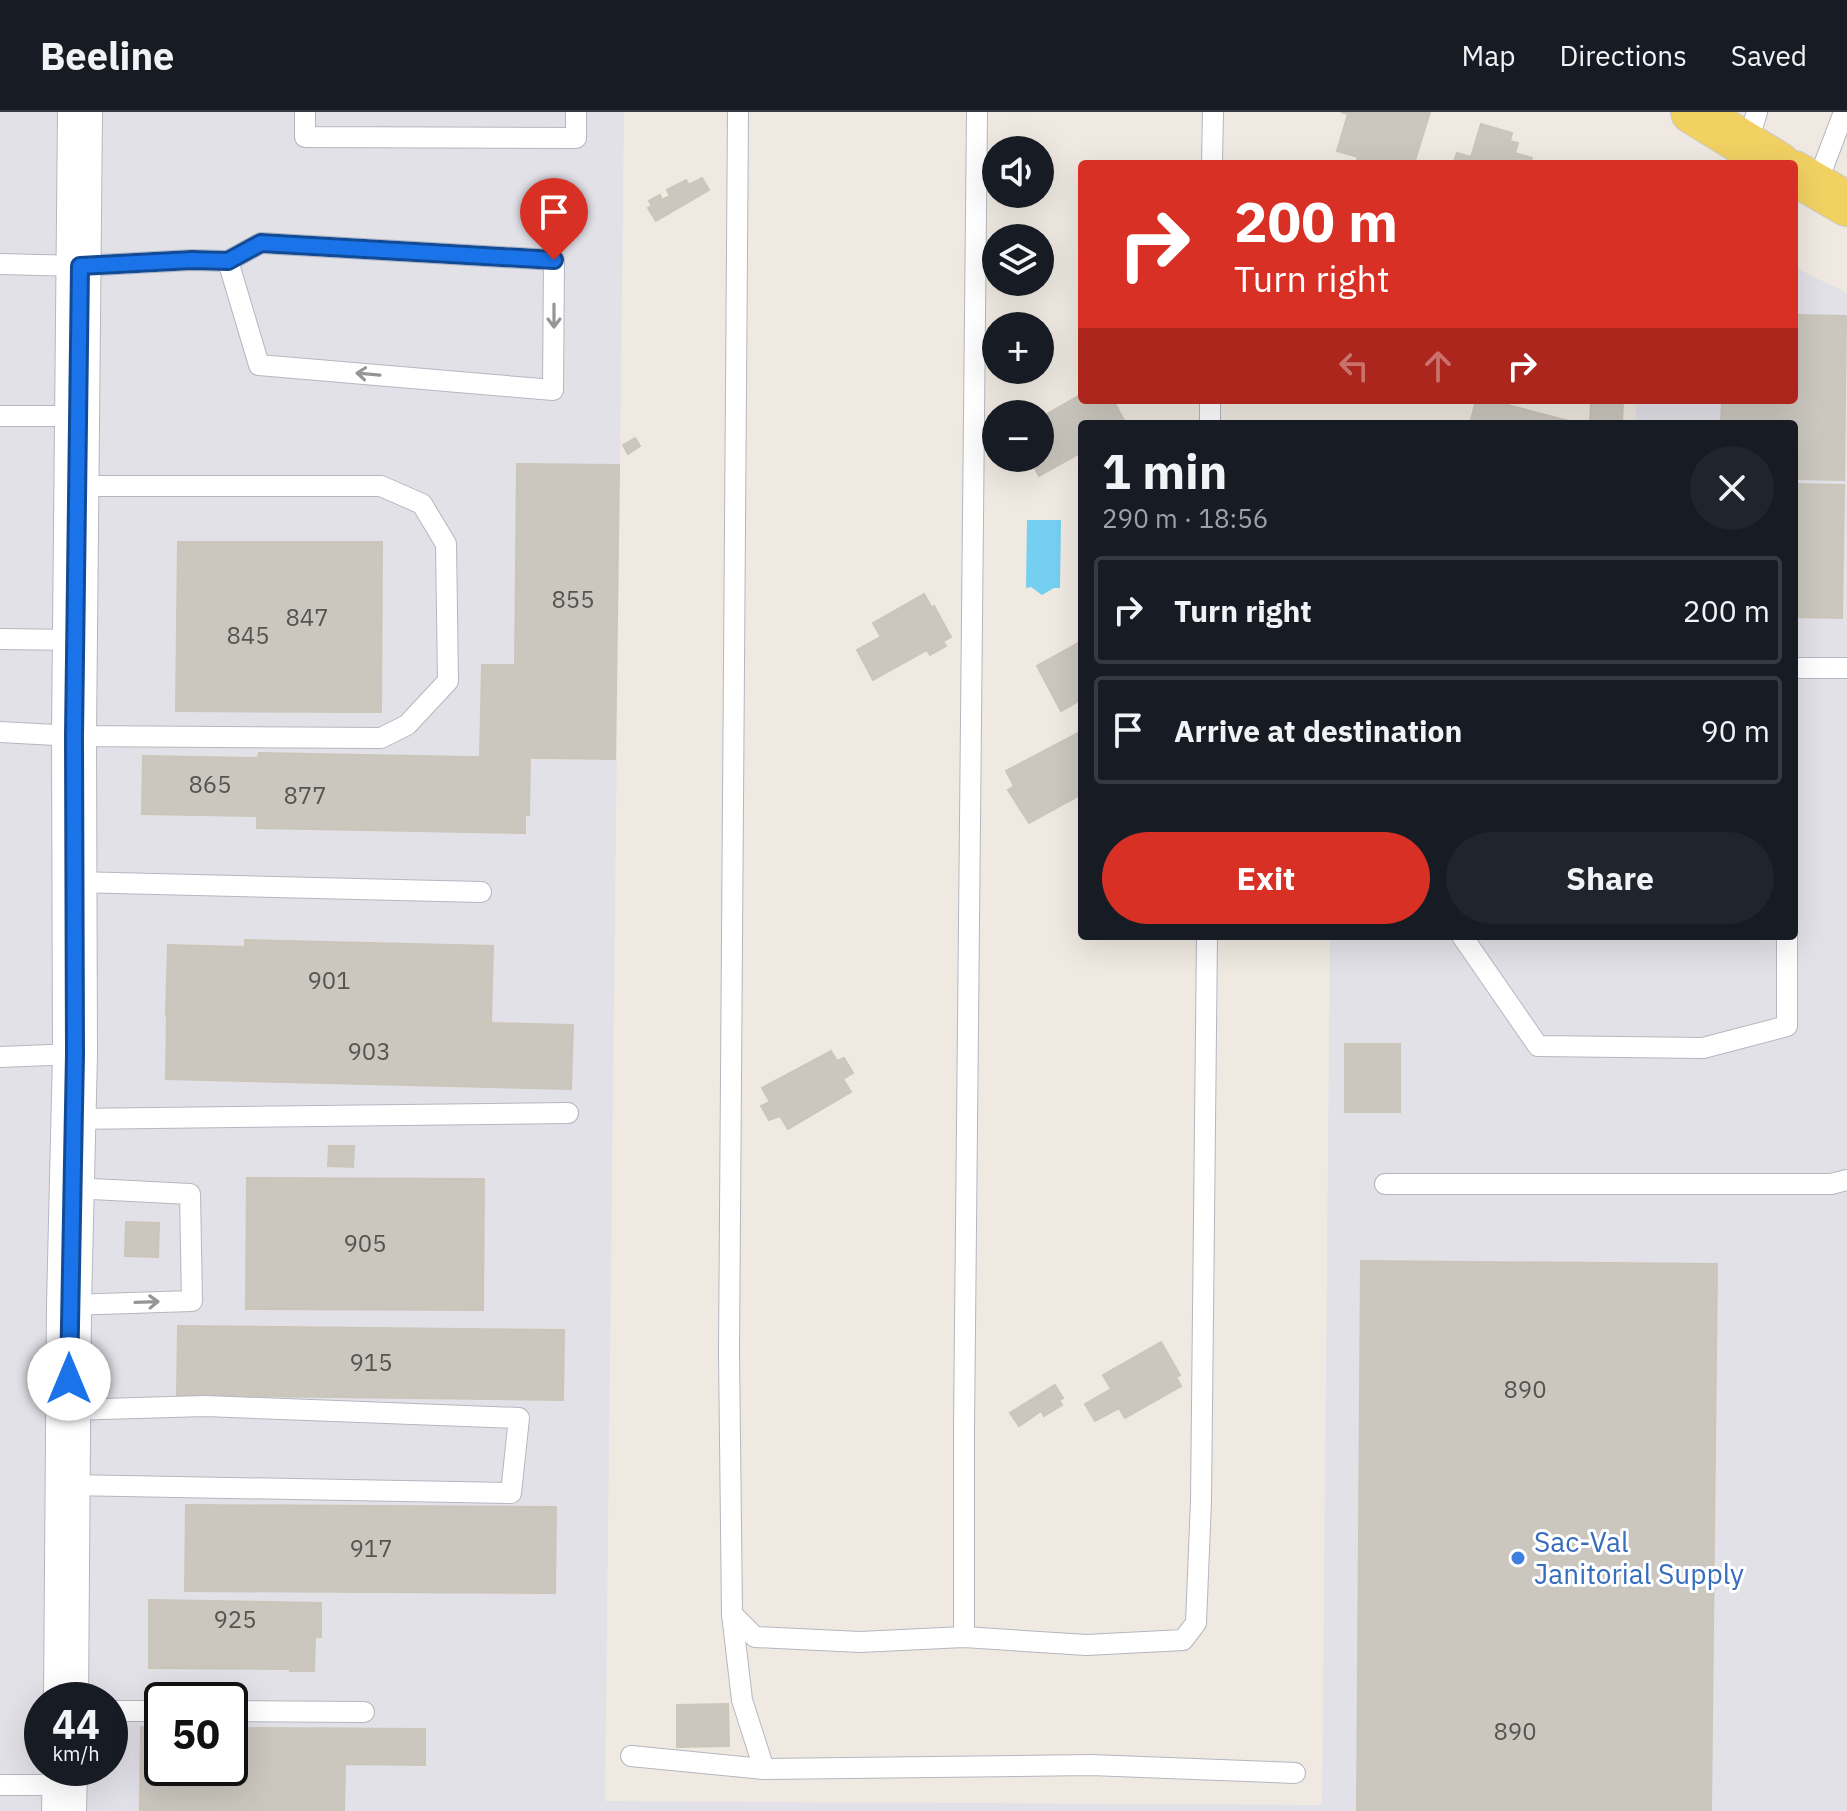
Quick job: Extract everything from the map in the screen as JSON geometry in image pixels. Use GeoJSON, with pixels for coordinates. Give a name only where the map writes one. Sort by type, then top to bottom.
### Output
{"type":"FeatureCollection","features":[{"type":"Feature","properties":{"kind":"main road"},"geometry":{"type":"LineString","coordinates":[[66,1682],[69,1305],[75,1054],[74,736],[80,112]]}},
{"type":"Feature","properties":{"kind":"main road"},"geometry":{"type":"LineString","coordinates":[[1693,112],[1761,140]]}},
{"type":"Feature","properties":{"kind":"lane"},"geometry":{"type":"LineString","coordinates":[[305,112],[305,137],[576,138],[576,112]]}},
{"type":"Feature","properties":{"kind":"lane"},"geometry":{"type":"LineString","coordinates":[[738,112],[729,1336],[732,1614],[742,1700],[764,1769]]}},
{"type":"Feature","properties":{"kind":"lane"},"geometry":{"type":"LineString","coordinates":[[964,1637],[977,112]]}},
{"type":"Feature","properties":{"kind":"lane"},"geometry":{"type":"LineString","coordinates":[[1212,160],[1213,112]]}},
{"type":"Feature","properties":{"kind":"lane"},"geometry":{"type":"LineString","coordinates":[[1819,188],[1844,112]]}},
{"type":"Feature","properties":{"kind":"lane"},"geometry":{"type":"LineString","coordinates":[[0,264],[80,266],[228,261],[261,243],[554,260],[553,390],[259,365],[228,261]]}},
{"type":"Feature","properties":{"kind":"lane"},"geometry":{"type":"LineString","coordinates":[[0,416],[78,416]]}},
{"type":"Feature","properties":{"kind":"lane"},"geometry":{"type":"LineString","coordinates":[[0,732],[74,736],[381,738],[407,725],[448,681],[446,544],[422,504],[381,486],[77,486]]}},
{"type":"Feature","properties":{"kind":"lane"},"geometry":{"type":"LineString","coordinates":[[0,639],[77,640]]}},
{"type":"Feature","properties":{"kind":"lane"},"geometry":{"type":"LineString","coordinates":[[1798,668],[1847,668]]}},
{"type":"Feature","properties":{"kind":"lane"},"geometry":{"type":"LineString","coordinates":[[75,882],[481,892]]}},
{"type":"Feature","properties":{"kind":"lane"},"geometry":{"type":"LineString","coordinates":[[732,1614],[755,1637],[860,1642],[964,1637],[1086,1645],[1183,1640],[1196,1623],[1201,1501],[1207,940]]}},
{"type":"Feature","properties":{"kind":"lane"},"geometry":{"type":"LineString","coordinates":[[1465,940],[1538,1046],[1703,1048],[1787,1026],[1787,940]]}},
{"type":"Feature","properties":{"kind":"lane"},"geometry":{"type":"LineString","coordinates":[[0,1057],[75,1054]]}},
{"type":"Feature","properties":{"kind":"lane"},"geometry":{"type":"LineString","coordinates":[[73,1119],[568,1113]]}},
{"type":"Feature","properties":{"kind":"lane"},"geometry":{"type":"LineString","coordinates":[[1385,1184],[1831,1184],[1847,1180]]}},
{"type":"Feature","properties":{"kind":"lane"},"geometry":{"type":"LineString","coordinates":[[69,1305],[192,1301],[190,1194],[72,1188]]}},
{"type":"Feature","properties":{"kind":"lane"},"geometry":{"type":"LineString","coordinates":[[69,1410],[205,1406],[519,1418],[511,1493],[69,1485]]}},
{"type":"Feature","properties":{"kind":"lane"},"geometry":{"type":"LineString","coordinates":[[248,1711],[364,1712]]}},
{"type":"Feature","properties":{"kind":"lane"},"geometry":{"type":"LineString","coordinates":[[631,1756],[764,1769],[1091,1765],[1295,1773]]}},
{"type":"Feature","properties":{"kind":"lane"},"geometry":{"type":"LineString","coordinates":[[0,1785],[65,1788]]}},
{"type":"Feature","properties":{"kind":"shaded area"},"geometry":{"type":"Polygon","coordinates":[[[0,112],[624,112],[605,1801],[1322,1805],[1330,940],[1798,940],[1798,420],[1636,420],[1636,404],[1798,404],[1798,269],[1847,293],[1847,1811],[0,1811],[0,112]]]}},
{"type":"Feature","properties":{"kind":"water"},"geometry":{"type":"Polygon","coordinates":[[[1027,520],[1061,520],[1060,588],[1042,595],[1031,587],[1026,588],[1027,520]]]}},
{"type":"Feature","properties":{"kind":"building"},"geometry":{"type":"Polygon","coordinates":[[[1341,112],[1430,112],[1415,160],[1357,160],[1358,157],[1337,151],[1348,114],[1341,112]]]}},
{"type":"Feature","properties":{"kind":"building"},"geometry":{"type":"Polygon","coordinates":[[[1481,124],[1512,133],[1510,141],[1518,143],[1515,153],[1532,158],[1454,160],[1457,153],[1471,157],[1481,124]]]}},
{"type":"Feature","properties":{"kind":"building"},"geometry":{"type":"Polygon","coordinates":[[[702,178],[709,190],[656,221],[648,208],[652,206],[649,201],[660,195],[662,200],[670,196],[667,190],[686,180],[689,185],[702,178]]]}},
{"type":"Feature","properties":{"kind":"building"},"geometry":{"type":"Polygon","coordinates":[[[1798,315],[1846,316],[1844,480],[1798,479],[1798,420],[1721,420],[1722,404],[1798,404],[1798,315]]]}},
{"type":"Feature","properties":{"kind":"building"},"geometry":{"type":"Polygon","coordinates":[[[1078,396],[1078,404],[1115,404],[1124,420],[1078,420],[1078,454],[1054,468],[1054,410],[1078,396]]]}},
{"type":"Feature","properties":{"kind":"building"},"geometry":{"type":"Polygon","coordinates":[[[1475,404],[1504,404],[1565,420],[1471,420],[1475,404]]]}},
{"type":"Feature","properties":{"kind":"building"},"geometry":{"type":"Polygon","coordinates":[[[1591,404],[1623,404],[1622,420],[1590,420],[1591,404]]]}},
{"type":"Feature","properties":{"kind":"building"},"geometry":{"type":"Polygon","coordinates":[[[635,438],[640,446],[628,454],[623,445],[635,438]]]}},
{"type":"Feature","properties":{"kind":"building"},"geometry":{"type":"Polygon","coordinates":[[[517,464],[619,465],[615,759],[480,757],[482,665],[515,665],[517,464]]]}},
{"type":"Feature","properties":{"kind":"building"},"geometry":{"type":"Polygon","coordinates":[[[1798,484],[1844,485],[1842,618],[1798,617],[1798,484]]]}},
{"type":"Feature","properties":{"kind":"building"},"geometry":{"type":"Polygon","coordinates":[[[178,542],[382,542],[381,712],[176,711],[178,542]]]}},
{"type":"Feature","properties":{"kind":"building"},"geometry":{"type":"Polygon","coordinates":[[[924,594],[951,637],[943,641],[946,646],[930,655],[927,650],[873,680],[857,650],[881,637],[873,623],[924,594]]]}},
{"type":"Feature","properties":{"kind":"building"},"geometry":{"type":"Polygon","coordinates":[[[1078,643],[1078,701],[1061,711],[1037,666],[1078,643]]]}},
{"type":"Feature","properties":{"kind":"building"},"geometry":{"type":"Polygon","coordinates":[[[1078,733],[1078,796],[1029,823],[1008,790],[1014,786],[1006,771],[1078,733]]]}},
{"type":"Feature","properties":{"kind":"building"},"geometry":{"type":"Polygon","coordinates":[[[259,753],[530,758],[529,815],[525,815],[525,833],[257,828],[257,816],[142,814],[143,756],[258,758],[259,753]]]}},
{"type":"Feature","properties":{"kind":"building"},"geometry":{"type":"Polygon","coordinates":[[[245,940],[493,946],[491,1023],[166,1015],[168,945],[245,947],[245,940]]]}},
{"type":"Feature","properties":{"kind":"building"},"geometry":{"type":"Polygon","coordinates":[[[167,1015],[573,1025],[571,1089],[166,1079],[167,1015]]]}},
{"type":"Feature","properties":{"kind":"building"},"geometry":{"type":"Polygon","coordinates":[[[1345,1044],[1400,1044],[1400,1112],[1345,1112],[1345,1044]]]}},
{"type":"Feature","properties":{"kind":"building"},"geometry":{"type":"Polygon","coordinates":[[[831,1051],[837,1061],[844,1058],[853,1073],[843,1079],[851,1092],[788,1129],[780,1116],[769,1120],[761,1106],[770,1102],[762,1088],[831,1051]]]}},
{"type":"Feature","properties":{"kind":"building"},"geometry":{"type":"Polygon","coordinates":[[[329,1146],[354,1146],[353,1167],[328,1166],[329,1146]]]}},
{"type":"Feature","properties":{"kind":"building"},"geometry":{"type":"Polygon","coordinates":[[[247,1178],[484,1179],[483,1310],[246,1309],[247,1178]]]}},
{"type":"Feature","properties":{"kind":"building"},"geometry":{"type":"Polygon","coordinates":[[[126,1222],[159,1223],[158,1257],[125,1256],[126,1222]]]}},
{"type":"Feature","properties":{"kind":"building"},"geometry":{"type":"Polygon","coordinates":[[[1361,1261],[1717,1264],[1711,1811],[1357,1811],[1361,1261]]]}},
{"type":"Feature","properties":{"kind":"building"},"geometry":{"type":"Polygon","coordinates":[[[178,1326],[564,1330],[563,1400],[177,1395],[178,1326]]]}},
{"type":"Feature","properties":{"kind":"building"},"geometry":{"type":"Polygon","coordinates":[[[1161,1342],[1180,1375],[1176,1377],[1181,1386],[1125,1418],[1119,1408],[1095,1421],[1085,1404],[1111,1389],[1103,1375],[1161,1342]]]}},
{"type":"Feature","properties":{"kind":"building"},"geometry":{"type":"Polygon","coordinates":[[[1055,1385],[1063,1398],[1059,1400],[1062,1405],[1044,1416],[1041,1411],[1019,1426],[1010,1413],[1055,1385]]]}},
{"type":"Feature","properties":{"kind":"building"},"geometry":{"type":"Polygon","coordinates":[[[186,1505],[556,1507],[555,1593],[185,1591],[186,1505]]]}},
{"type":"Feature","properties":{"kind":"building"},"geometry":{"type":"Polygon","coordinates":[[[149,1600],[321,1603],[321,1637],[315,1637],[314,1671],[149,1668],[149,1600]]]}},
{"type":"Feature","properties":{"kind":"building"},"geometry":{"type":"Polygon","coordinates":[[[728,1704],[729,1746],[677,1747],[677,1705],[728,1704]]]}},
{"type":"Feature","properties":{"kind":"building"},"geometry":{"type":"Polygon","coordinates":[[[141,1727],[144,1727],[144,1786],[248,1786],[248,1728],[425,1729],[425,1765],[345,1764],[344,1811],[140,1811],[141,1727]]]}},
{"type":"Feature","properties":{"kind":"place","name":"Sac-Val Janitorial Supply"},"geometry":{"type":"Point","coordinates":[1518,1558]}},
{"type":"Feature","properties":{"kind":"route"},"geometry":{"type":"LineString","coordinates":[[69,1379],[75,1054],[74,736],[80,266],[228,261],[261,243],[554,260]]}}]}
